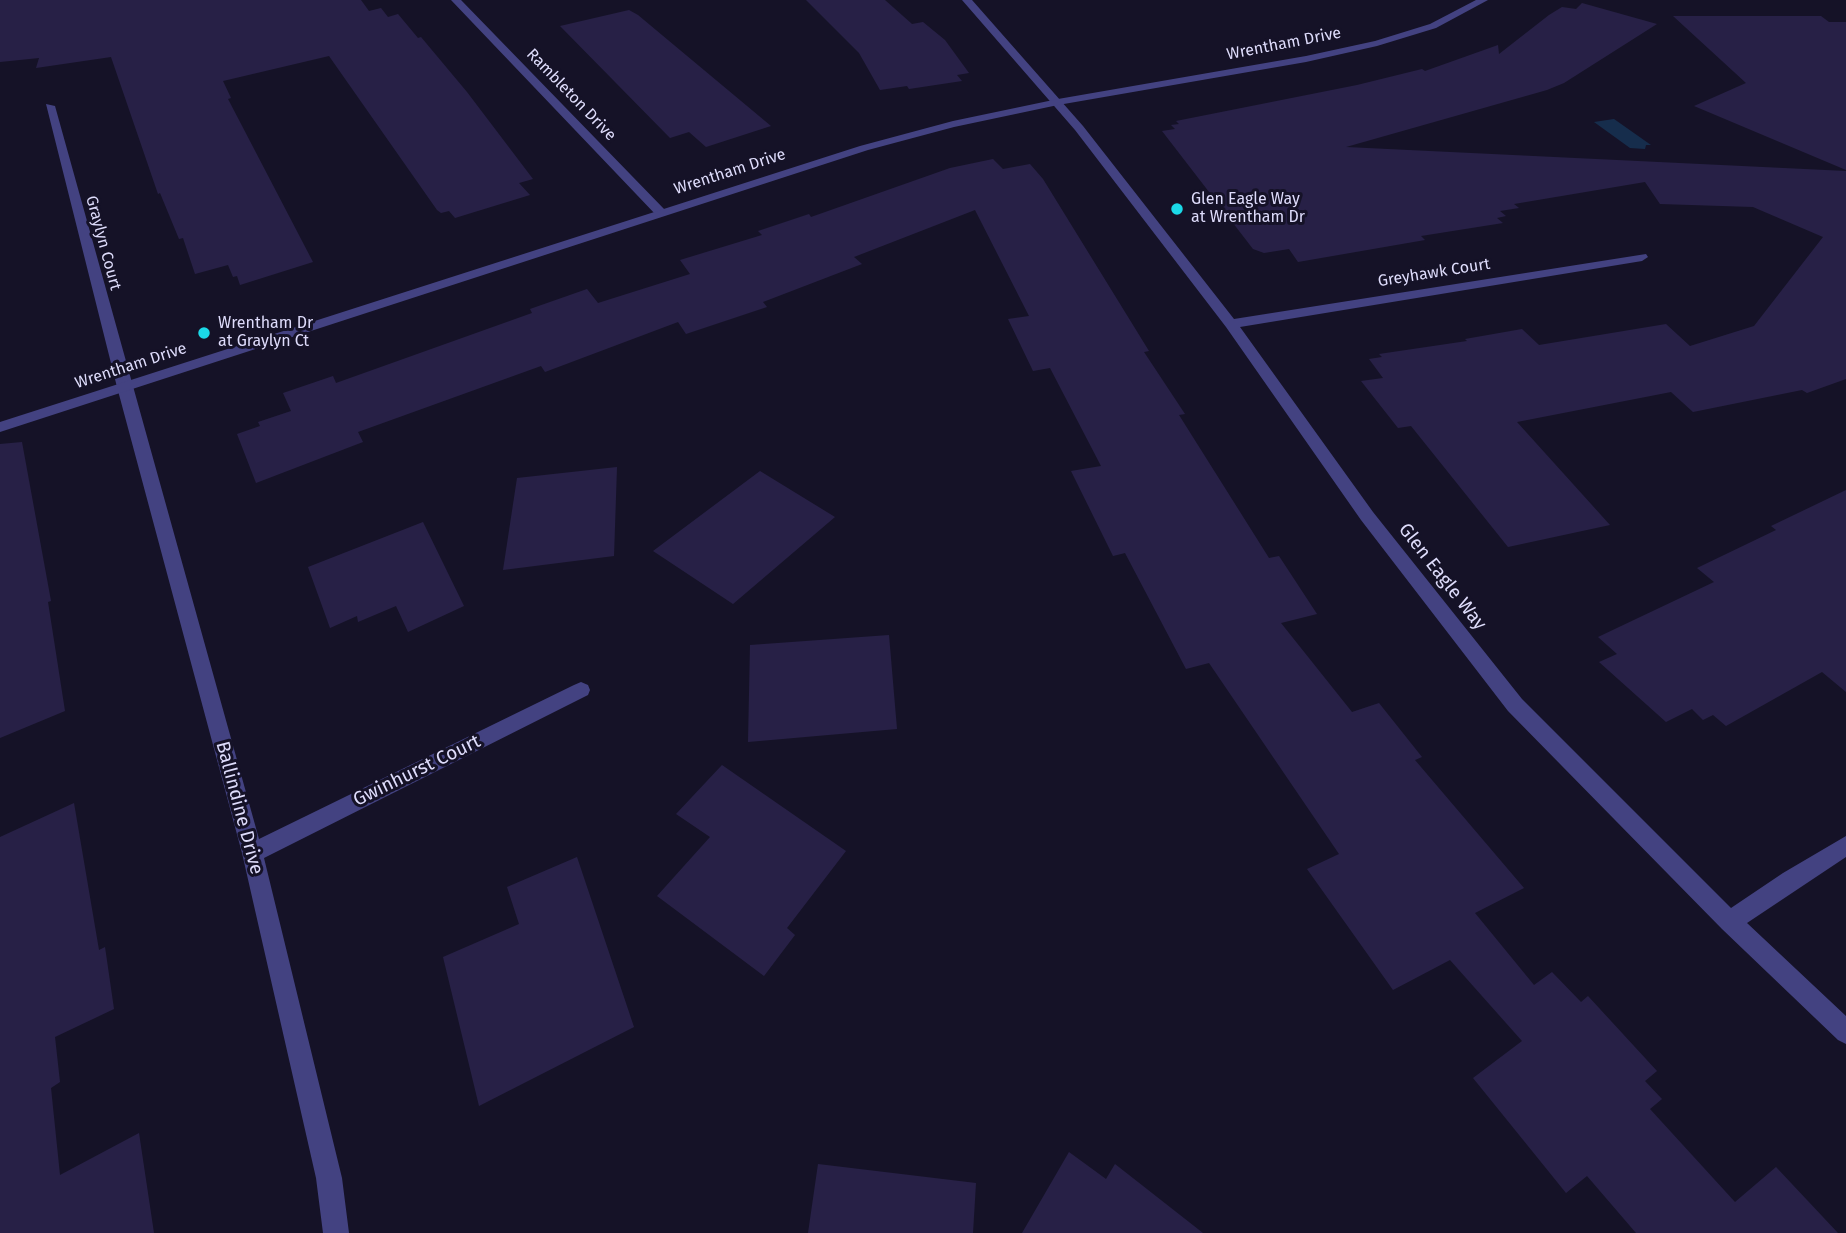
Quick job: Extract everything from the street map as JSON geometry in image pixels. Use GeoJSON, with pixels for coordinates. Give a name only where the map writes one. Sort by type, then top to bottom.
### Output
{"type":"FeatureCollection","features":[{"type":"Feature","properties":{"kind":"street","name":"Rambleton Drive"},"geometry":{"type":"LineString","coordinates":[[456,0],[662,213]]}},
{"type":"Feature","properties":{"kind":"street","name":"Glen Eagle Way"},"geometry":{"type":"LineString","coordinates":[[967,0],[1058,102],[1231,324],[1367,516],[1515,705],[1730,922],[1846,1032]]}},
{"type":"Feature","properties":{"kind":"street","name":"Wrentham Drive"},"geometry":{"type":"LineString","coordinates":[[0,427],[864,148],[953,124],[1058,102],[1283,63],[1377,43],[1433,26],[1483,0]]}},
{"type":"Feature","properties":{"kind":"street","name":"Graylyn Court"},"geometry":{"type":"LineString","coordinates":[[50,106],[124,387]]}},
{"type":"Feature","properties":{"kind":"street","name":"Greyhawk Court"},"geometry":{"type":"LineString","coordinates":[[1231,324],[1642,257]]}},
{"type":"Feature","properties":{"kind":"street","name":"Ballindine Drive"},"geometry":{"type":"LineString","coordinates":[[124,387],[252,853],[329,1178],[335,1233]]}},
{"type":"Feature","properties":{"kind":"street","name":"Gwinhurst Court"},"geometry":{"type":"LineString","coordinates":[[252,853],[581,690]]}},
{"type":"Feature","properties":{"kind":"street"},"geometry":{"type":"LineString","coordinates":[[1730,922],[1790,880],[1846,846]]}},
{"type":"Feature","properties":{"kind":"water"},"geometry":{"type":"Polygon","coordinates":[[[1614,119],[1651,145],[1646,145],[1645,149],[1630,148],[1594,122],[1614,119]]]}},
{"type":"Feature","properties":{"kind":"building"},"geometry":{"type":"Polygon","coordinates":[[[0,0],[361,0],[369,11],[381,8],[388,17],[398,14],[418,38],[421,37],[533,179],[519,183],[530,195],[455,218],[449,211],[441,213],[329,56],[223,81],[231,98],[228,99],[313,262],[240,285],[228,265],[195,274],[183,238],[179,239],[160,193],[158,194],[111,57],[36,68],[39,58],[0,62],[0,0]]]}},
{"type":"Feature","properties":{"kind":"building"},"geometry":{"type":"Polygon","coordinates":[[[806,0],[885,0],[912,24],[923,22],[945,40],[969,73],[957,75],[962,81],[909,89],[907,86],[880,90],[859,53],[806,0]]]}},
{"type":"Feature","properties":{"kind":"building"},"geometry":{"type":"Polygon","coordinates":[[[1582,3],[1657,24],[1564,83],[1547,90],[1346,147],[1846,171],[1846,379],[1807,393],[1802,390],[1693,412],[1671,392],[1517,422],[1610,525],[1508,547],[1411,426],[1398,428],[1361,381],[1383,378],[1369,359],[1382,357],[1379,354],[1467,341],[1465,339],[1522,329],[1539,345],[1666,324],[1690,346],[1754,326],[1823,237],[1753,207],[1660,204],[1645,182],[1514,204],[1519,208],[1500,211],[1506,216],[1497,218],[1503,223],[1421,236],[1425,240],[1298,262],[1289,249],[1264,253],[1253,249],[1162,131],[1175,129],[1171,125],[1179,124],[1176,121],[1357,85],[1422,69],[1425,71],[1498,45],[1499,54],[1562,7],[1576,9],[1582,3]]]}},
{"type":"Feature","properties":{"kind":"building"},"geometry":{"type":"Polygon","coordinates":[[[629,10],[771,126],[706,147],[689,132],[670,138],[560,26],[629,10]]]}},
{"type":"Feature","properties":{"kind":"building"},"geometry":{"type":"Polygon","coordinates":[[[1673,16],[1821,16],[1829,22],[1846,22],[1846,170],[1694,106],[1746,83],[1673,16]]]}},
{"type":"Feature","properties":{"kind":"building"},"geometry":{"type":"Polygon","coordinates":[[[993,159],[1003,169],[1030,164],[1043,179],[1149,351],[1144,352],[1185,414],[1179,415],[1269,558],[1279,556],[1317,614],[1281,623],[1352,712],[1379,703],[1422,757],[1415,760],[1524,888],[1475,913],[1534,985],[1552,972],[1581,1002],[1588,996],[1657,1071],[1645,1081],[1662,1099],[1650,1109],[1735,1202],[1776,1167],[1838,1233],[1636,1233],[1587,1176],[1566,1193],[1473,1078],[1522,1041],[1450,960],[1393,990],[1307,869],[1339,854],[1209,663],[1186,669],[1125,553],[1113,556],[1071,471],[1101,466],[1050,368],[1033,371],[1008,319],[1029,316],[975,210],[854,257],[862,264],[763,302],[767,307],[686,334],[678,322],[545,372],[541,366],[358,432],[363,442],[256,483],[237,434],[260,426],[258,422],[291,411],[283,393],[333,376],[336,383],[532,313],[530,309],[587,289],[598,303],[690,274],[680,260],[762,235],[758,231],[809,214],[811,217],[950,168],[993,159]]]}},
{"type":"Feature","properties":{"kind":"building"},"geometry":{"type":"Polygon","coordinates":[[[22,442],[51,601],[48,602],[65,711],[0,738],[0,444],[22,442]]]}},
{"type":"Feature","properties":{"kind":"building"},"geometry":{"type":"Polygon","coordinates":[[[617,467],[614,556],[503,570],[517,478],[617,467]]]}},
{"type":"Feature","properties":{"kind":"building"},"geometry":{"type":"Polygon","coordinates":[[[760,471],[835,517],[733,604],[653,551],[760,471]]]}},
{"type":"Feature","properties":{"kind":"building"},"geometry":{"type":"Polygon","coordinates":[[[1846,490],[1846,692],[1822,672],[1726,726],[1713,715],[1703,720],[1692,709],[1666,722],[1599,662],[1617,654],[1598,637],[1714,582],[1697,568],[1776,530],[1771,526],[1846,490]]]}},
{"type":"Feature","properties":{"kind":"building"},"geometry":{"type":"Polygon","coordinates":[[[423,522],[464,606],[408,632],[396,606],[358,622],[357,616],[330,628],[308,567],[423,522]]]}},
{"type":"Feature","properties":{"kind":"building"},"geometry":{"type":"Polygon","coordinates":[[[889,635],[897,729],[748,742],[750,645],[889,635]]]}},
{"type":"Feature","properties":{"kind":"building"},"geometry":{"type":"Polygon","coordinates":[[[722,765],[846,851],[787,928],[795,935],[764,976],[657,896],[710,837],[676,814],[722,765]]]}},
{"type":"Feature","properties":{"kind":"building"},"geometry":{"type":"Polygon","coordinates":[[[74,803],[99,950],[105,947],[114,1009],[55,1037],[60,1082],[51,1088],[60,1175],[139,1133],[154,1233],[0,1233],[0,837],[74,803]]]}},
{"type":"Feature","properties":{"kind":"building"},"geometry":{"type":"Polygon","coordinates":[[[577,857],[634,1027],[479,1106],[443,957],[519,924],[507,887],[577,857]]]}},
{"type":"Feature","properties":{"kind":"building"},"geometry":{"type":"Polygon","coordinates":[[[1069,1152],[1106,1179],[1115,1164],[1203,1233],[1022,1233],[1069,1152]]]}},
{"type":"Feature","properties":{"kind":"building"},"geometry":{"type":"Polygon","coordinates":[[[818,1164],[976,1183],[973,1233],[808,1233],[818,1164]]]}},
{"type":"Feature","properties":{"kind":"place","name":"Glen Eagle Way at Wrentham Dr"},"geometry":{"type":"Point","coordinates":[1177,209]}},
{"type":"Feature","properties":{"kind":"place","name":"Wrentham Dr at Graylyn Ct"},"geometry":{"type":"Point","coordinates":[204,333]}}]}
